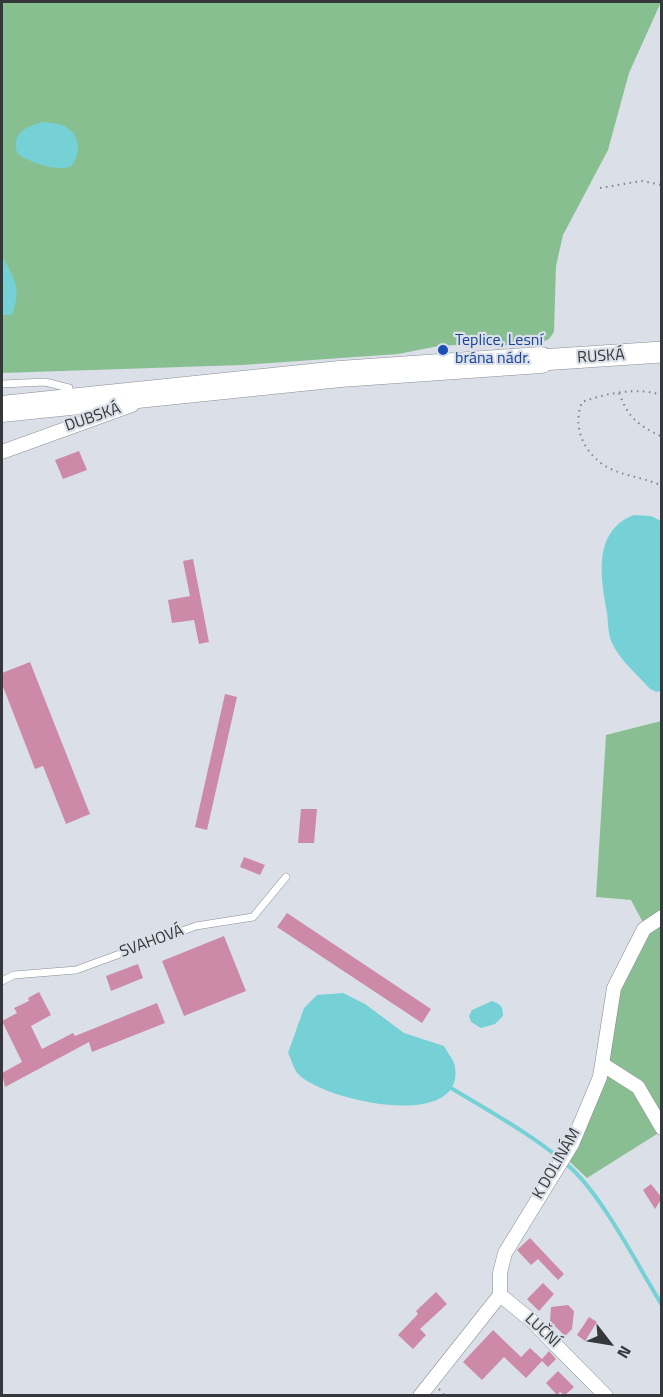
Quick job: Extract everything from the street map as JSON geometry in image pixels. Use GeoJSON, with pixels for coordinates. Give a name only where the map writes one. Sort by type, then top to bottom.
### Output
{"type":"FeatureCollection","features":[{"type":"Feature","properties":{"kind":"highway"},"geometry":{"type":"LineString","coordinates":[[2,393],[491,359],[541,360]]}},
{"type":"Feature","properties":{"kind":"highway"},"geometry":{"type":"LineString","coordinates":[[2,409],[332,375],[541,360]]}},
{"type":"Feature","properties":{"kind":"main road","name":"RUSKÁ"},"geometry":{"type":"LineString","coordinates":[[541,360],[662,352]]}},
{"type":"Feature","properties":{"kind":"street","name":"DUBSKÁ"},"geometry":{"type":"LineString","coordinates":[[2,452],[94,417],[188,391]]}},
{"type":"Feature","properties":{"kind":"street","name":"K DOLINÁM"},"geometry":{"type":"LineString","coordinates":[[500,1295],[500,1273],[505,1253],[572,1144],[600,1077],[614,988],[644,929],[662,917]]}},
{"type":"Feature","properties":{"kind":"street"},"geometry":{"type":"LineString","coordinates":[[602,1064],[638,1087],[662,1128]]}},
{"type":"Feature","properties":{"kind":"street"},"geometry":{"type":"LineString","coordinates":[[420,1395],[500,1295]]}},
{"type":"Feature","properties":{"kind":"street","name":"LUČNÍ"},"geometry":{"type":"LineString","coordinates":[[500,1295],[532,1321],[606,1395]]}},
{"type":"Feature","properties":{"kind":"lane"},"geometry":{"type":"LineString","coordinates":[[2,384],[45,382],[69,388]]}},
{"type":"Feature","properties":{"kind":"lane","name":"SVAHOVÁ"},"geometry":{"type":"LineString","coordinates":[[2,981],[14,975],[76,970],[196,926],[253,917],[286,877]]}},
{"type":"Feature","properties":{"kind":"path"},"geometry":{"type":"LineString","coordinates":[[600,188],[642,181],[662,185]]}},
{"type":"Feature","properties":{"kind":"path"},"geometry":{"type":"LineString","coordinates":[[662,395],[650,392],[619,393],[582,402],[577,415],[579,434],[590,452],[610,469],[662,486]]}},
{"type":"Feature","properties":{"kind":"path"},"geometry":{"type":"LineString","coordinates":[[619,393],[627,414],[641,426],[662,437]]}},
{"type":"Feature","properties":{"kind":"green space"},"geometry":{"type":"Polygon","coordinates":[[[2,2],[661,2],[629,73],[608,150],[563,235],[556,266],[554,332],[549,339],[532,346],[473,344],[439,346],[398,354],[242,365],[2,373],[2,312],[4,315],[2,2]]]}},
{"type":"Feature","properties":{"kind":"green space"},"geometry":{"type":"Polygon","coordinates":[[[661,721],[661,1135],[657,1134],[587,1178],[570,1162],[606,1076],[619,990],[648,932],[631,900],[596,897],[606,735],[661,721]]]}},
{"type":"Feature","properties":{"kind":"water"},"geometry":{"type":"Polygon","coordinates":[[[43,122],[61,125],[72,131],[75,136],[78,152],[70,167],[57,168],[43,165],[18,154],[16,141],[21,132],[43,122]]]}},
{"type":"Feature","properties":{"kind":"water"},"geometry":{"type":"Polygon","coordinates":[[[2,257],[16,285],[12,315],[4,315],[2,312],[2,257]]]}},
{"type":"Feature","properties":{"kind":"water"},"geometry":{"type":"Polygon","coordinates":[[[634,515],[651,516],[661,521],[662,690],[657,692],[650,689],[615,650],[608,628],[602,557],[611,532],[621,522],[634,515]]]}},
{"type":"Feature","properties":{"kind":"water"},"geometry":{"type":"Polygon","coordinates":[[[343,993],[365,1004],[404,1033],[444,1046],[455,1067],[452,1087],[438,1099],[417,1105],[390,1105],[362,1101],[335,1093],[313,1084],[298,1074],[288,1053],[304,1008],[317,995],[343,993]]]}},
{"type":"Feature","properties":{"kind":"water"},"geometry":{"type":"Polygon","coordinates":[[[492,1001],[498,1003],[503,1010],[503,1016],[495,1024],[481,1028],[471,1022],[469,1016],[472,1010],[492,1001]]]}},
{"type":"Feature","properties":{"kind":"building"},"geometry":{"type":"Polygon","coordinates":[[[79,451],[87,470],[63,479],[55,460],[79,451]]]}},
{"type":"Feature","properties":{"kind":"building"},"geometry":{"type":"Polygon","coordinates":[[[193,559],[209,642],[199,644],[194,620],[172,623],[168,600],[190,596],[183,561],[193,559]]]}},
{"type":"Feature","properties":{"kind":"building"},"geometry":{"type":"Polygon","coordinates":[[[30,662],[90,814],[66,824],[43,766],[35,769],[2,684],[2,673],[30,662]]]}},
{"type":"Feature","properties":{"kind":"building"},"geometry":{"type":"Polygon","coordinates":[[[225,694],[237,697],[207,830],[195,827],[225,694]]]}},
{"type":"Feature","properties":{"kind":"building"},"geometry":{"type":"Polygon","coordinates":[[[301,809],[317,809],[314,843],[298,843],[301,809]]]}},
{"type":"Feature","properties":{"kind":"building"},"geometry":{"type":"Polygon","coordinates":[[[244,857],[265,865],[260,875],[240,867],[244,857]]]}},
{"type":"Feature","properties":{"kind":"building"},"geometry":{"type":"Polygon","coordinates":[[[287,913],[431,1009],[422,1023],[277,927],[287,913]]]}},
{"type":"Feature","properties":{"kind":"building"},"geometry":{"type":"Polygon","coordinates":[[[224,936],[246,991],[184,1016],[162,961],[224,936]]]}},
{"type":"Feature","properties":{"kind":"building"},"geometry":{"type":"Polygon","coordinates":[[[138,964],[143,978],[111,991],[106,976],[138,964]]]}},
{"type":"Feature","properties":{"kind":"building"},"geometry":{"type":"Polygon","coordinates":[[[39,992],[51,1015],[31,1026],[42,1049],[73,1033],[75,1036],[157,1003],[165,1023],[92,1052],[89,1042],[5,1087],[2,1073],[22,1062],[2,1021],[17,1013],[14,1008],[29,1001],[28,998],[39,992]]]}},
{"type":"Feature","properties":{"kind":"building"},"geometry":{"type":"Polygon","coordinates":[[[651,1184],[662,1198],[655,1209],[643,1190],[651,1184]]]}},
{"type":"Feature","properties":{"kind":"building"},"geometry":{"type":"Polygon","coordinates":[[[530,1238],[564,1274],[558,1280],[538,1259],[531,1265],[517,1250],[530,1238]]]}},
{"type":"Feature","properties":{"kind":"building"},"geometry":{"type":"Polygon","coordinates":[[[543,1283],[554,1294],[539,1311],[527,1299],[543,1283]]]}},
{"type":"Feature","properties":{"kind":"building"},"geometry":{"type":"Polygon","coordinates":[[[436,1292],[447,1304],[420,1329],[426,1335],[413,1349],[398,1335],[418,1314],[416,1311],[436,1292]]]}},
{"type":"Feature","properties":{"kind":"building"},"geometry":{"type":"Polygon","coordinates":[[[568,1305],[574,1311],[572,1329],[565,1336],[550,1321],[551,1307],[568,1305]]]}},
{"type":"Feature","properties":{"kind":"building"},"geometry":{"type":"Polygon","coordinates":[[[589,1317],[597,1322],[585,1341],[577,1335],[589,1317]]]}},
{"type":"Feature","properties":{"kind":"building"},"geometry":{"type":"Polygon","coordinates":[[[493,1330],[521,1357],[530,1348],[542,1359],[549,1351],[556,1359],[548,1367],[542,1361],[526,1378],[504,1357],[482,1380],[463,1362],[493,1330]]]}},
{"type":"Feature","properties":{"kind":"building"},"geometry":{"type":"Polygon","coordinates":[[[558,1371],[574,1387],[565,1395],[560,1392],[557,1395],[546,1383],[558,1371]]]}},
{"type":"Feature","properties":{"kind":"waterway"},"geometry":{"type":"LineString","coordinates":[[451,1088],[531,1137],[573,1170],[609,1216],[662,1305]]}},
{"type":"Feature","properties":{"kind":"place","name":"Teplice, Lesní brána nádr."},"geometry":{"type":"Point","coordinates":[443,350]}}]}
